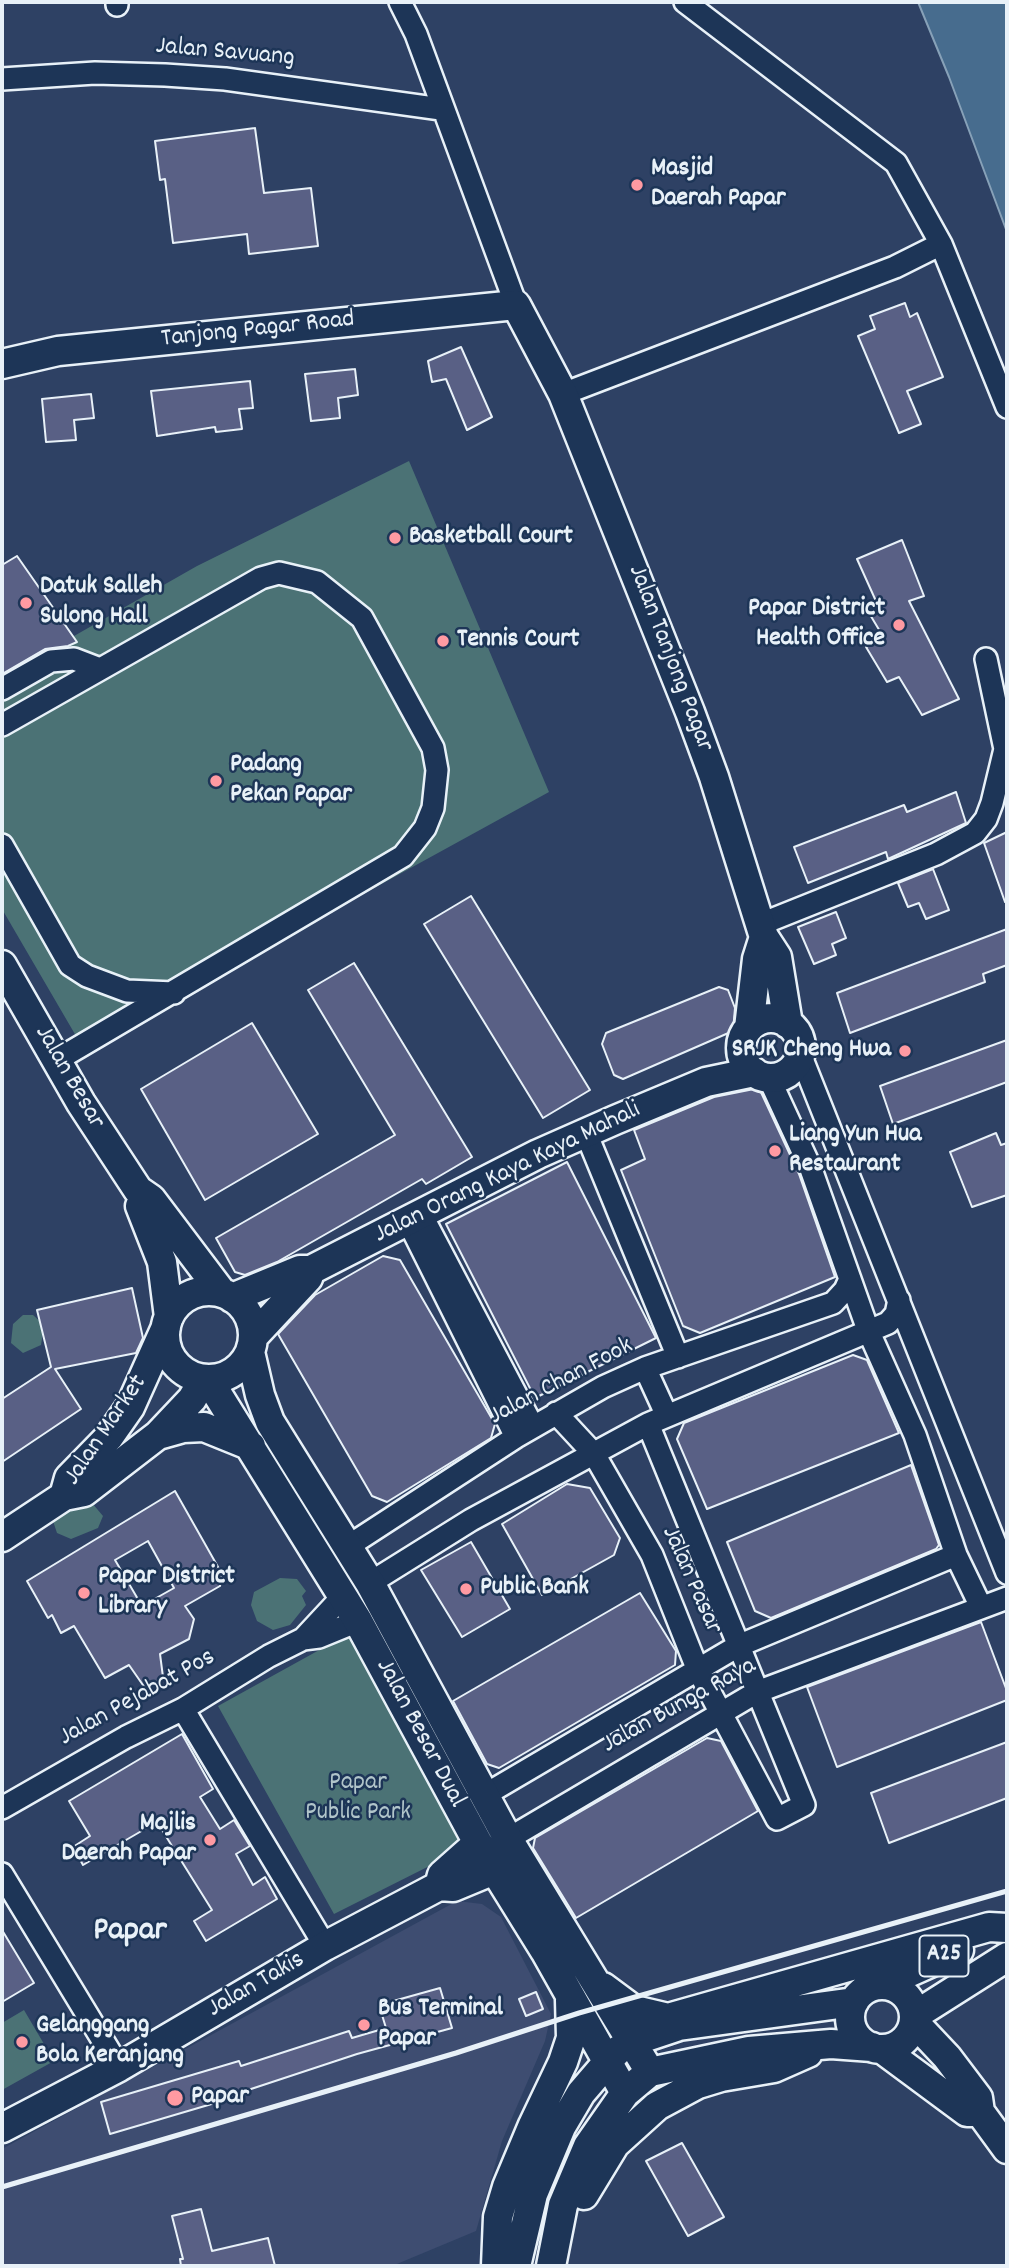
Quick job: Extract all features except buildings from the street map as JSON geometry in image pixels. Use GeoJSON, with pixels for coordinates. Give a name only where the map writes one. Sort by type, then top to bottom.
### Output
{"type":"FeatureCollection","features":[{"type":"Feature","properties":{"kind":"main road","name":"Tanjong Pagar Road"},"geometry":{"type":"LineString","coordinates":[[2,364],[58,351],[516,305]]}},
{"type":"Feature","properties":{"kind":"main road","name":"Jalan Tanjong Pagar"},"geometry":{"type":"LineString","coordinates":[[516,305],[563,394],[715,776],[762,931],[776,957],[788,1024]]}},
{"type":"Feature","properties":{"kind":"main road"},"geometry":{"type":"LineString","coordinates":[[745,1037],[772,1018],[788,1024],[799,1037],[800,1054],[786,1074],[762,1075],[742,1057],[745,1037],[757,959],[762,931]]}},
{"type":"Feature","properties":{"kind":"main road","name":"Jalan Besar"},"geometry":{"type":"LineString","coordinates":[[2,965],[80,1104],[138,1190],[151,1199],[227,1295]]}},
{"type":"Feature","properties":{"kind":"main road","name":"Jalan Orang Kaya Kaya Mahali"},"geometry":{"type":"LineString","coordinates":[[706,1082],[713,1069],[745,1037]]}},
{"type":"Feature","properties":{"kind":"main road","name":"Jalan Orang Kaya Kaya Mahali"},"geometry":{"type":"LineString","coordinates":[[227,1295],[300,1269],[311,1270],[586,1133],[706,1082],[762,1075]]}},
{"type":"Feature","properties":{"kind":"main road","name":"Jalan Besar"},"geometry":{"type":"LineString","coordinates":[[138,1190],[139,1204],[162,1262],[168,1322]]}},
{"type":"Feature","properties":{"kind":"main road","name":"Jalan Orang Kaya Kaya Mahali"},"geometry":{"type":"LineString","coordinates":[[252,1345],[308,1278],[311,1270]]}},
{"type":"Feature","properties":{"kind":"main road"},"geometry":{"type":"LineString","coordinates":[[206,1292],[227,1295],[244,1308],[251,1321],[252,1345],[233,1372],[206,1379],[182,1369],[174,1361],[168,1350],[168,1322],[178,1304],[191,1295],[206,1292]]}},
{"type":"Feature","properties":{"kind":"main road","name":"Jalan Market"},"geometry":{"type":"LineString","coordinates":[[64,1496],[69,1478],[109,1437],[130,1407],[168,1322]]}},
{"type":"Feature","properties":{"kind":"main road","name":"Jalan Besar Dual"},"geometry":{"type":"LineString","coordinates":[[252,1345],[260,1395],[270,1422],[370,1583],[508,1839],[581,1988],[606,2060],[625,2093]]}},
{"type":"Feature","properties":{"kind":"main road","name":"Jalan Market"},"geometry":{"type":"LineString","coordinates":[[2,1537],[64,1496],[84,1492],[158,1435],[192,1399],[206,1379]]}},
{"type":"Feature","properties":{"kind":"main road","name":"Jalan Besar Dual"},"geometry":{"type":"LineString","coordinates":[[206,1379],[251,1446],[343,1595],[494,1870],[581,1988],[631,2042],[650,2072]]}},
{"type":"Feature","properties":{"kind":"main road"},"geometry":{"type":"LineString","coordinates":[[158,1435],[183,1428],[204,1427],[251,1446]]}},
{"type":"Feature","properties":{"kind":"main road","name":"Jalan Takis"},"geometry":{"type":"LineString","coordinates":[[439,1886],[442,1875],[478,1843]]}},
{"type":"Feature","properties":{"kind":"main road","name":"Jalan Takis"},"geometry":{"type":"LineString","coordinates":[[2,2128],[119,2067],[325,1946],[439,1886],[453,1887],[494,1870]]}},
{"type":"Feature","properties":{"kind":"main road"},"geometry":{"type":"LineString","coordinates":[[496,2266],[498,2217],[507,2187],[563,2062],[571,2038],[581,1988],[634,2010],[668,2018],[989,1927],[1007,1928]]}},
{"type":"Feature","properties":{"kind":"main road","name":"A25"},"geometry":{"type":"LineString","coordinates":[[881,1985],[1007,1928]]}},
{"type":"Feature","properties":{"kind":"main road","name":"A25"},"geometry":{"type":"LineString","coordinates":[[914,2019],[1007,1957]]}},
{"type":"Feature","properties":{"kind":"main road"},"geometry":{"type":"LineString","coordinates":[[516,2266],[533,2194],[561,2127],[606,2060],[631,2042],[679,2026],[854,2002],[870,1987],[881,1985],[901,1991],[912,2006],[914,2019],[978,2098],[980,2112],[1007,2148]]}},
{"type":"Feature","properties":{"kind":"main road"},"geometry":{"type":"LineString","coordinates":[[854,2002],[851,2023],[855,2034],[967,2112],[980,2112]]}},
{"type":"Feature","properties":{"kind":"main road"},"geometry":{"type":"LineString","coordinates":[[553,2255],[573,2175],[606,2116],[625,2093],[650,2072],[749,2051],[822,2045],[877,2048],[903,2041],[914,2019]]}},
{"type":"Feature","properties":{"kind":"main road"},"geometry":{"type":"LineString","coordinates":[[553,2255],[615,2144],[657,2106],[698,2084],[721,2077],[774,2068],[822,2045]]}},
{"type":"Feature","properties":{"kind":"street"},"geometry":{"type":"LineString","coordinates":[[400,2],[416,34],[441,109],[516,305]]}},
{"type":"Feature","properties":{"kind":"street"},"geometry":{"type":"LineString","coordinates":[[685,2],[895,163],[913,189],[941,244],[1007,407]]}},
{"type":"Feature","properties":{"kind":"street","name":"Jalan Savuang"},"geometry":{"type":"LineString","coordinates":[[2,79],[95,73],[225,79],[441,109]]}},
{"type":"Feature","properties":{"kind":"street"},"geometry":{"type":"LineString","coordinates":[[563,394],[895,267],[941,244]]}},
{"type":"Feature","properties":{"kind":"street"},"geometry":{"type":"LineString","coordinates":[[2,740],[7,722],[261,578],[279,573],[317,582],[362,618],[433,748],[435,759],[437,791],[433,808],[416,842],[403,856],[57,1060]]}},
{"type":"Feature","properties":{"kind":"street"},"geometry":{"type":"LineString","coordinates":[[2,689],[51,662],[74,659],[100,669]]}},
{"type":"Feature","properties":{"kind":"street"},"geometry":{"type":"LineString","coordinates":[[762,931],[936,855],[975,833],[986,819],[992,803],[1004,748],[986,659]]}},
{"type":"Feature","properties":{"kind":"street"},"geometry":{"type":"LineString","coordinates":[[2,845],[70,965],[88,976],[127,991],[174,993]]}},
{"type":"Feature","properties":{"kind":"street"},"geometry":{"type":"LineString","coordinates":[[800,1054],[1007,1573]]}},
{"type":"Feature","properties":{"kind":"street"},"geometry":{"type":"LineString","coordinates":[[762,1075],[811,1169],[868,1330],[915,1434],[956,1555],[981,1608]]}},
{"type":"Feature","properties":{"kind":"street"},"geometry":{"type":"LineString","coordinates":[[586,1133],[678,1356]]}},
{"type":"Feature","properties":{"kind":"street"},"geometry":{"type":"LineString","coordinates":[[415,1218],[524,1432]]}},
{"type":"Feature","properties":{"kind":"street","name":"Jalan Chan Fook"},"geometry":{"type":"LineString","coordinates":[[347,1547],[556,1413],[645,1368],[833,1303],[850,1279]]}},
{"type":"Feature","properties":{"kind":"street"},"geometry":{"type":"LineString","coordinates":[[370,1583],[471,1520],[657,1420],[892,1319],[900,1300]]}},
{"type":"Feature","properties":{"kind":"street","name":"Jalan Pasar"},"geometry":{"type":"LineString","coordinates":[[556,1413],[594,1454],[652,1555],[697,1668],[777,1819],[804,1805],[738,1646],[657,1420],[645,1368]]}},
{"type":"Feature","properties":{"kind":"street","name":"Jalan Bunga Raya"},"geometry":{"type":"LineString","coordinates":[[483,1796],[738,1646],[956,1555]]}},
{"type":"Feature","properties":{"kind":"street","name":"Jalan Pejabat Pos"},"geometry":{"type":"LineString","coordinates":[[2,1808],[126,1737],[183,1710],[303,1639],[343,1595]]}},
{"type":"Feature","properties":{"kind":"street","name":"Jalan Bunga Raya"},"geometry":{"type":"LineString","coordinates":[[508,1839],[757,1692],[1007,1598]]}},
{"type":"Feature","properties":{"kind":"street","name":"Jalan Pejabat Pos"},"geometry":{"type":"LineString","coordinates":[[303,1639],[319,1637],[358,1621]]}},
{"type":"Feature","properties":{"kind":"street"},"geometry":{"type":"LineString","coordinates":[[183,1710],[325,1946]]}},
{"type":"Feature","properties":{"kind":"street"},"geometry":{"type":"LineString","coordinates":[[2,1874],[119,2067]]}},
{"type":"Feature","properties":{"kind":"shaded area"},"geometry":{"type":"Polygon","coordinates":[[[918,2],[1007,2],[1007,232],[949,77],[918,2]]]}},
{"type":"Feature","properties":{"kind":"shaded area"},"geometry":{"type":"Polygon","coordinates":[[[457,1901],[482,1904],[501,1917],[551,2014],[545,2041],[502,2141],[476,2231],[392,2266],[2,2266],[2,2149],[457,1901]]]}},
{"type":"Feature","properties":{"kind":"green space"},"geometry":{"type":"Polygon","coordinates":[[[409,461],[549,792],[83,1048],[2,909],[2,677],[197,566],[409,461]]]}},
{"type":"Feature","properties":{"kind":"green space"},"geometry":{"type":"Polygon","coordinates":[[[23,1315],[33,1315],[44,1325],[41,1345],[23,1353],[11,1343],[13,1324],[23,1315]]]}},
{"type":"Feature","properties":{"kind":"green space"},"geometry":{"type":"Polygon","coordinates":[[[76,1500],[92,1503],[103,1516],[98,1528],[71,1539],[57,1533],[53,1521],[55,1514],[76,1500]]]}},
{"type":"Feature","properties":{"kind":"green space"},"geometry":{"type":"Polygon","coordinates":[[[280,1578],[297,1579],[306,1591],[302,1596],[306,1605],[290,1625],[273,1630],[257,1621],[251,1605],[254,1592],[280,1578]]]}},
{"type":"Feature","properties":{"kind":"green space","name":"Papar Public Park"},"geometry":{"type":"Polygon","coordinates":[[[350,1633],[475,1843],[334,1914],[218,1706],[350,1633]]]}},
{"type":"Feature","properties":{"kind":"green space","name":"Gelanggang Bola Keranjang"},"geometry":{"type":"Polygon","coordinates":[[[24,2010],[54,2061],[2,2090],[2,2023],[24,2010]]]}},
{"type":"Feature","properties":{"kind":"railway"},"geometry":{"type":"LineString","coordinates":[[2,2187],[456,2053],[579,2013],[1007,1891]]}},
{"type":"Feature","properties":{"kind":"place","name":"Masjid Daerah Papar"},"geometry":{"type":"Point","coordinates":[637,185]}},
{"type":"Feature","properties":{"kind":"place","name":"Basketball Court"},"geometry":{"type":"Point","coordinates":[395,538]}},
{"type":"Feature","properties":{"kind":"place","name":"Datuk Salleh Sulong Hall"},"geometry":{"type":"Point","coordinates":[26,603]}},
{"type":"Feature","properties":{"kind":"place","name":"Papar District Health Office"},"geometry":{"type":"Point","coordinates":[899,625]}},
{"type":"Feature","properties":{"kind":"place","name":"Tennis Court"},"geometry":{"type":"Point","coordinates":[443,641]}},
{"type":"Feature","properties":{"kind":"place","name":"Padang Pekan Papar"},"geometry":{"type":"Point","coordinates":[216,781]}},
{"type":"Feature","properties":{"kind":"place","name":"SRJK Cheng Hwa"},"geometry":{"type":"Point","coordinates":[905,1051]}},
{"type":"Feature","properties":{"kind":"place","name":"Liang Yun Hua Restaurant"},"geometry":{"type":"Point","coordinates":[775,1151]}},
{"type":"Feature","properties":{"kind":"place","name":"Public Bank"},"geometry":{"type":"Point","coordinates":[466,1589]}},
{"type":"Feature","properties":{"kind":"place","name":"Papar District Library"},"geometry":{"type":"Point","coordinates":[84,1593]}},
{"type":"Feature","properties":{"kind":"place","name":"Majlis Daerah Papar"},"geometry":{"type":"Point","coordinates":[210,1840]}},
{"type":"Feature","properties":{"kind":"place","name":"Bus Terminal Papar"},"geometry":{"type":"Point","coordinates":[364,2025]}},
{"type":"Feature","properties":{"kind":"place","name":"Gelanggang Bola Keranjang"},"geometry":{"type":"Point","coordinates":[22,2042]}},
{"type":"Feature","properties":{"kind":"place","name":"Papar"},"geometry":{"type":"Point","coordinates":[175,2098]}},
{"type":"Feature","properties":{"kind":"district","name":"Papar"},"geometry":{"type":"Point","coordinates":[130,1933]}}]}
